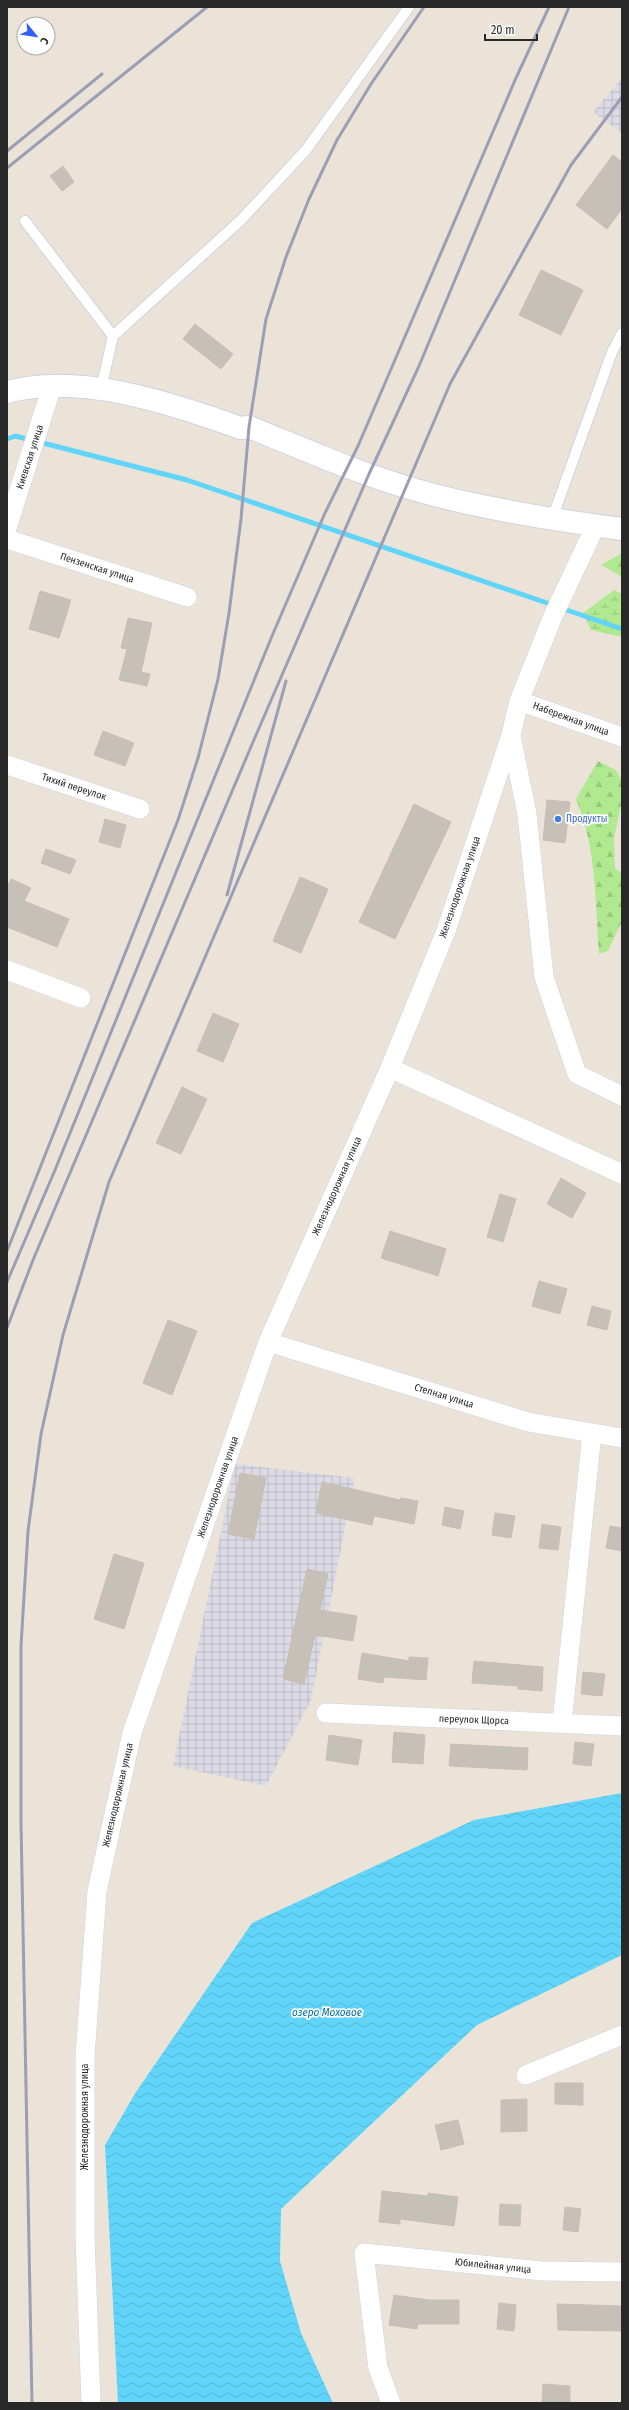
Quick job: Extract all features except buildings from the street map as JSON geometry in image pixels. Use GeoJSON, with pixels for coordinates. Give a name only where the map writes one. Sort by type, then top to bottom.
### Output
{"type":"FeatureCollection","features":[{"type":"Feature","properties":{"kind":"main road"},"geometry":{"type":"LineString","coordinates":[[7,392],[52,386],[101,389],[171,404],[241,428],[249,427],[348,466],[415,490],[482,506],[622,528]]}},
{"type":"Feature","properties":{"kind":"street","name":"Киевская улица"},"geometry":{"type":"LineString","coordinates":[[7,528],[36,442],[52,386]]}},
{"type":"Feature","properties":{"kind":"street","name":"Железнодорожная улица"},"geometry":{"type":"LineString","coordinates":[[91,2403],[85,2234],[84,2056],[97,1891],[132,1733],[268,1342],[390,1068],[446,931],[511,735],[520,701],[561,597],[596,525]]}},
{"type":"Feature","properties":{"kind":"street","name":"Пензенская улица"},"geometry":{"type":"LineString","coordinates":[[7,539],[187,597]]}},
{"type":"Feature","properties":{"kind":"street","name":"Набережная улица"},"geometry":{"type":"LineString","coordinates":[[520,701],[622,737]]}},
{"type":"Feature","properties":{"kind":"street"},"geometry":{"type":"LineString","coordinates":[[511,735],[527,814],[544,977],[577,1074],[622,1096]]}},
{"type":"Feature","properties":{"kind":"street","name":"Тихий переулок"},"geometry":{"type":"LineString","coordinates":[[7,765],[140,809]]}},
{"type":"Feature","properties":{"kind":"street"},"geometry":{"type":"LineString","coordinates":[[7,970],[81,998]]}},
{"type":"Feature","properties":{"kind":"street"},"geometry":{"type":"LineString","coordinates":[[390,1068],[622,1174]]}},
{"type":"Feature","properties":{"kind":"street","name":"Степная улица"},"geometry":{"type":"LineString","coordinates":[[268,1342],[528,1422],[622,1438]]}},
{"type":"Feature","properties":{"kind":"street"},"geometry":{"type":"LineString","coordinates":[[562,1723],[592,1433]]}},
{"type":"Feature","properties":{"kind":"street","name":"переулок Щорса"},"geometry":{"type":"LineString","coordinates":[[326,1713],[622,1726]]}},
{"type":"Feature","properties":{"kind":"street"},"geometry":{"type":"LineString","coordinates":[[526,2075],[622,2035]]}},
{"type":"Feature","properties":{"kind":"street","name":"Юбилейная улица"},"geometry":{"type":"LineString","coordinates":[[391,2403],[378,2368],[364,2252],[542,2271],[622,2272]]}},
{"type":"Feature","properties":{"kind":"lane"},"geometry":{"type":"LineString","coordinates":[[101,389],[113,336],[241,220],[306,150],[409,7]]}},
{"type":"Feature","properties":{"kind":"lane"},"geometry":{"type":"LineString","coordinates":[[25,221],[113,336]]}},
{"type":"Feature","properties":{"kind":"lane"},"geometry":{"type":"LineString","coordinates":[[552,518],[612,352],[622,333]]}},
{"type":"Feature","properties":{"kind":"shaded area"},"geometry":{"type":"Polygon","coordinates":[[[622,78],[622,133],[593,112],[622,78]]]}},
{"type":"Feature","properties":{"kind":"shaded area"},"geometry":{"type":"Polygon","coordinates":[[[235,1464],[355,1478],[311,1700],[266,1786],[173,1766],[235,1464]]]}},
{"type":"Feature","properties":{"kind":"green space"},"geometry":{"type":"Polygon","coordinates":[[[622,553],[622,577],[601,565],[622,553]]]}},
{"type":"Feature","properties":{"kind":"green space"},"geometry":{"type":"Polygon","coordinates":[[[614,590],[622,594],[622,637],[591,630],[583,613],[614,590]]]}},
{"type":"Feature","properties":{"kind":"green space"},"geometry":{"type":"Polygon","coordinates":[[[598,761],[616,770],[622,780],[622,800],[614,838],[615,869],[622,873],[622,921],[608,951],[599,954],[594,876],[588,837],[576,799],[598,761]]]}},
{"type":"Feature","properties":{"kind":"water","name":"озеро Моховое"},"geometry":{"type":"Polygon","coordinates":[[[622,1793],[622,1955],[477,2025],[281,2209],[280,2261],[301,2333],[333,2403],[118,2403],[105,2145],[136,2092],[252,1923],[474,1820],[622,1793]]]}},
{"type":"Feature","properties":{"kind":"waterway"},"geometry":{"type":"LineString","coordinates":[[7,439],[15,436],[31,440]]}},
{"type":"Feature","properties":{"kind":"waterway"},"geometry":{"type":"LineString","coordinates":[[39,442],[187,480],[553,605]]}},
{"type":"Feature","properties":{"kind":"waterway"},"geometry":{"type":"LineString","coordinates":[[561,608],[622,629]]}},
{"type":"Feature","properties":{"kind":"railway"},"geometry":{"type":"LineString","coordinates":[[7,168],[207,7]]}},
{"type":"Feature","properties":{"kind":"railway"},"geometry":{"type":"LineString","coordinates":[[7,1251],[178,820],[198,758],[218,679],[229,613],[241,519],[249,427],[266,319],[286,257],[309,199],[337,140],[371,84],[424,7]]}},
{"type":"Feature","properties":{"kind":"railway"},"geometry":{"type":"LineString","coordinates":[[7,1282],[55,1170],[272,636],[325,513],[358,446],[516,78],[549,7]]}},
{"type":"Feature","properties":{"kind":"railway"},"geometry":{"type":"LineString","coordinates":[[7,1328],[33,1260],[253,742],[369,474],[419,366],[569,7]]}},
{"type":"Feature","properties":{"kind":"railway"},"geometry":{"type":"LineString","coordinates":[[7,151],[102,74]]}},
{"type":"Feature","properties":{"kind":"railway"},"geometry":{"type":"LineString","coordinates":[[32,2403],[21,1823],[21,1646],[28,1531],[41,1434],[63,1335],[109,1182],[450,384],[571,165],[622,97]]}},
{"type":"Feature","properties":{"kind":"railway"},"geometry":{"type":"LineString","coordinates":[[227,895],[286,681]]}},
{"type":"Feature","properties":{"kind":"place","name":"Продукты"},"geometry":{"type":"Point","coordinates":[558,819]}}]}
